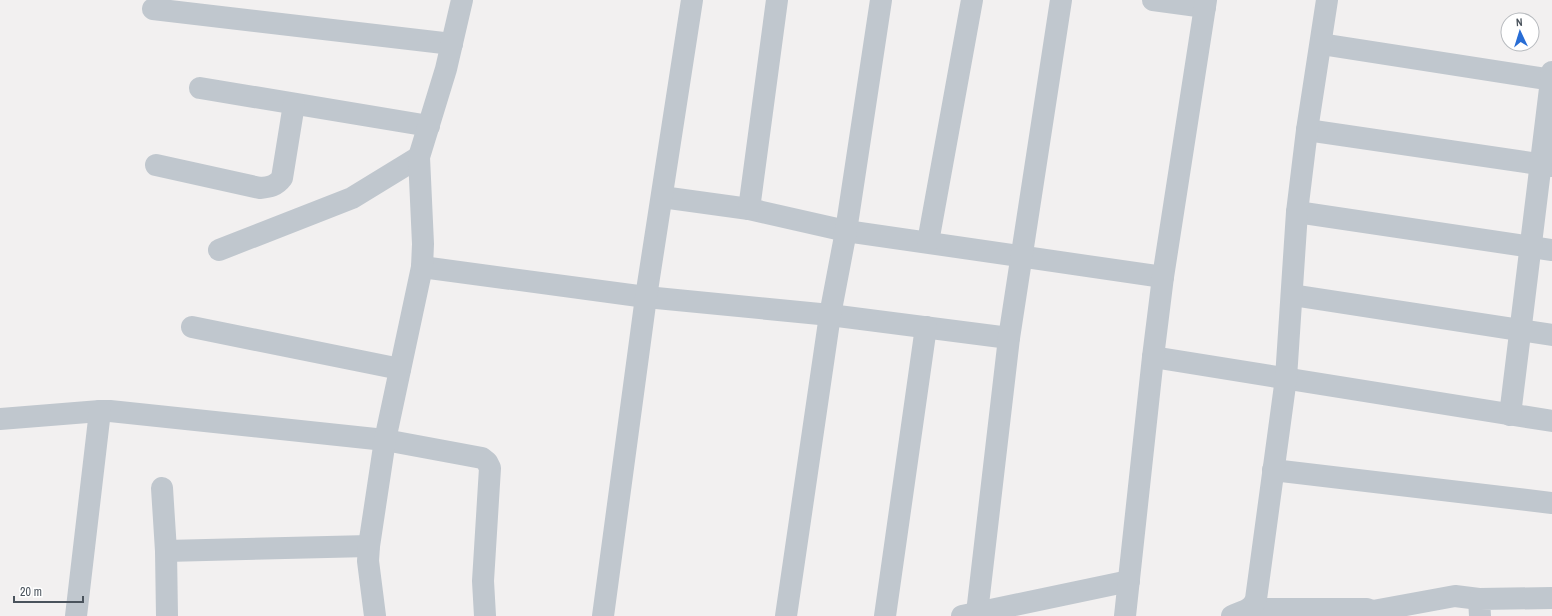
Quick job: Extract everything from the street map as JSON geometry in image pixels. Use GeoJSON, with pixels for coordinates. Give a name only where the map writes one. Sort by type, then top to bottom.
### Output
{"type":"FeatureCollection","features":[{"type":"Feature","properties":{"kind":"street"},"geometry":{"type":"LineString","coordinates":[[375,616],[368,561],[369,546],[385,440],[422,267],[424,244],[419,157],[446,69],[462,0]]}},
{"type":"Feature","properties":{"kind":"street"},"geometry":{"type":"LineString","coordinates":[[603,616],[646,297],[692,0]]}},
{"type":"Feature","properties":{"kind":"street"},"geometry":{"type":"LineString","coordinates":[[749,209],[777,0]]}},
{"type":"Feature","properties":{"kind":"street"},"geometry":{"type":"LineString","coordinates":[[786,616],[830,315],[846,231],[881,0]]}},
{"type":"Feature","properties":{"kind":"street"},"geometry":{"type":"LineString","coordinates":[[928,242],[972,0]]}},
{"type":"Feature","properties":{"kind":"street"},"geometry":{"type":"LineString","coordinates":[[1061,0],[970,614],[1016,611],[1129,581]]}},
{"type":"Feature","properties":{"kind":"street"},"geometry":{"type":"LineString","coordinates":[[1125,616],[1163,277],[1206,4],[1153,0]]}},
{"type":"Feature","properties":{"kind":"street"},"geometry":{"type":"LineString","coordinates":[[1241,613],[1254,604],[1256,598],[1286,378],[1298,212],[1307,130],[1327,0]]}},
{"type":"Feature","properties":{"kind":"street"},"geometry":{"type":"LineString","coordinates":[[154,9],[452,44]]}},
{"type":"Feature","properties":{"kind":"street"},"geometry":{"type":"LineString","coordinates":[[1321,44],[1552,77],[1542,248],[1520,330],[1510,415]]}},
{"type":"Feature","properties":{"kind":"street"},"geometry":{"type":"LineString","coordinates":[[200,88],[429,126]]}},
{"type":"Feature","properties":{"kind":"street"},"geometry":{"type":"LineString","coordinates":[[156,165],[260,188],[271,188],[282,178],[294,104]]}},
{"type":"Feature","properties":{"kind":"street"},"geometry":{"type":"LineString","coordinates":[[1307,130],[1546,166]]}},
{"type":"Feature","properties":{"kind":"street"},"geometry":{"type":"LineString","coordinates":[[219,250],[352,198],[419,157]]}},
{"type":"Feature","properties":{"kind":"street"},"geometry":{"type":"LineString","coordinates":[[662,197],[749,209],[846,231],[1163,277]]}},
{"type":"Feature","properties":{"kind":"street"},"geometry":{"type":"LineString","coordinates":[[1298,212],[1542,248]]}},
{"type":"Feature","properties":{"kind":"street"},"geometry":{"type":"LineString","coordinates":[[422,267],[646,297],[830,315],[1010,338]]}},
{"type":"Feature","properties":{"kind":"street"},"geometry":{"type":"LineString","coordinates":[[1292,295],[1552,335]]}},
{"type":"Feature","properties":{"kind":"street"},"geometry":{"type":"LineString","coordinates":[[192,327],[400,369]]}},
{"type":"Feature","properties":{"kind":"street"},"geometry":{"type":"LineString","coordinates":[[885,616],[926,327]]}},
{"type":"Feature","properties":{"kind":"street"},"geometry":{"type":"LineString","coordinates":[[1153,357],[1552,421]]}},
{"type":"Feature","properties":{"kind":"street"},"geometry":{"type":"LineString","coordinates":[[76,616],[100,411]]}},
{"type":"Feature","properties":{"kind":"street"},"geometry":{"type":"LineString","coordinates":[[0,419],[100,411],[385,440],[482,458],[487,462],[490,468],[483,581],[485,616]]}},
{"type":"Feature","properties":{"kind":"street"},"geometry":{"type":"LineString","coordinates":[[1273,470],[1552,503]]}},
{"type":"Feature","properties":{"kind":"street"},"geometry":{"type":"LineString","coordinates":[[162,488],[166,551],[167,616]]}},
{"type":"Feature","properties":{"kind":"street"},"geometry":{"type":"LineString","coordinates":[[166,551],[369,546]]}},
{"type":"Feature","properties":{"kind":"street"},"geometry":{"type":"LineString","coordinates":[[1241,613],[1376,613],[1454,596],[1479,608],[1552,598]]}}]}
